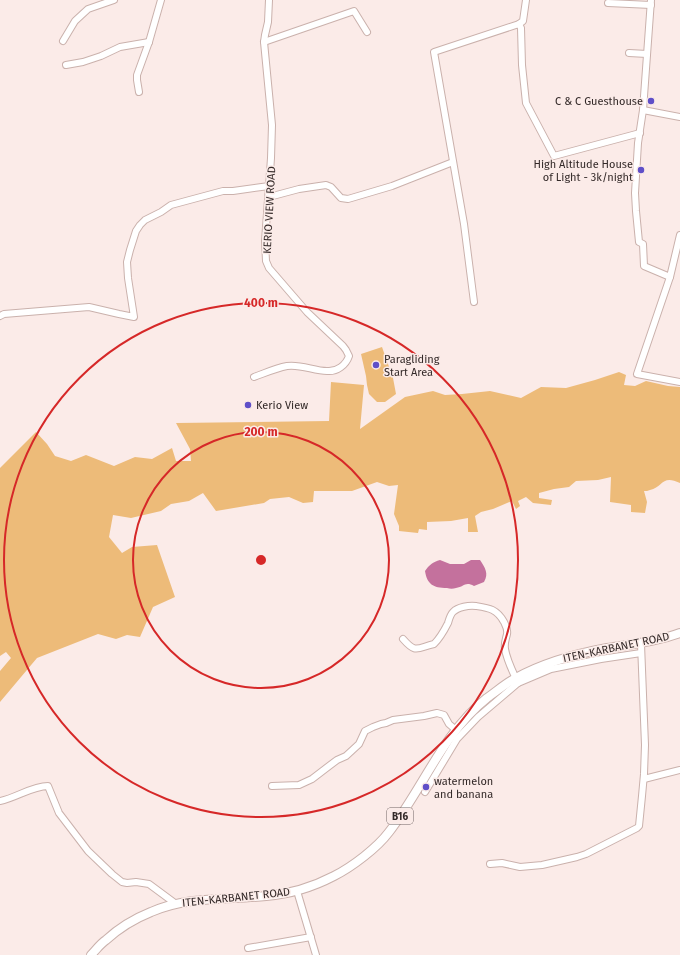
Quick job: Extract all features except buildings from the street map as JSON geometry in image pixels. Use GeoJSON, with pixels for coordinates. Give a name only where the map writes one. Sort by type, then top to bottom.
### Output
{"type":"FeatureCollection","features":[{"type":"Feature","properties":{"kind":"main road","name":"ITEN-KARBANET ROAD"},"geometry":{"type":"LineString","coordinates":[[91,955],[106,939],[128,924],[150,912],[176,904],[267,896],[314,885],[334,876],[371,850],[388,833],[456,730],[486,699],[551,662],[572,655],[668,638],[680,633]]}},
{"type":"Feature","properties":{"kind":"street"},"geometry":{"type":"LineString","coordinates":[[63,41],[75,21],[88,9],[114,0]]}},
{"type":"Feature","properties":{"kind":"street"},"geometry":{"type":"LineString","coordinates":[[140,92],[137,75],[149,42],[161,0]]}},
{"type":"Feature","properties":{"kind":"street","name":"KERIO VIEW ROAD"},"geometry":{"type":"LineString","coordinates":[[254,377],[288,366],[297,366],[329,372],[342,367],[349,356],[343,346],[307,312],[269,268],[266,261],[265,242],[269,197],[272,124],[264,42],[268,22],[269,0]]}},
{"type":"Feature","properties":{"kind":"street"},"geometry":{"type":"LineString","coordinates":[[474,302],[464,224],[434,52],[519,24],[523,21],[526,0]]}},
{"type":"Feature","properties":{"kind":"street"},"geometry":{"type":"LineString","coordinates":[[608,3],[651,3],[635,205],[639,242],[643,244],[644,266],[670,277]]}},
{"type":"Feature","properties":{"kind":"street"},"geometry":{"type":"LineString","coordinates":[[264,42],[354,11],[367,32]]}},
{"type":"Feature","properties":{"kind":"street"},"geometry":{"type":"LineString","coordinates":[[519,24],[521,28],[522,65],[526,103],[554,156],[640,132]]}},
{"type":"Feature","properties":{"kind":"street"},"geometry":{"type":"LineString","coordinates":[[66,66],[101,56],[120,47],[149,42]]}},
{"type":"Feature","properties":{"kind":"street"},"geometry":{"type":"LineString","coordinates":[[629,53],[647,54]]}},
{"type":"Feature","properties":{"kind":"street"},"geometry":{"type":"LineString","coordinates":[[643,110],[680,116]]}},
{"type":"Feature","properties":{"kind":"street"},"geometry":{"type":"LineString","coordinates":[[269,197],[299,189],[326,185],[331,187],[341,198],[348,199],[392,186],[453,162]]}},
{"type":"Feature","properties":{"kind":"street"},"geometry":{"type":"LineString","coordinates":[[0,316],[4,314],[89,306],[134,317],[128,278],[128,262],[136,231],[140,225],[171,205],[223,191],[269,186]]}},
{"type":"Feature","properties":{"kind":"street"},"geometry":{"type":"LineString","coordinates":[[680,235],[670,277],[637,374],[680,382]]}},
{"type":"Feature","properties":{"kind":"street"},"geometry":{"type":"LineString","coordinates":[[403,639],[412,648],[418,649],[439,639],[450,616],[456,610],[472,605],[496,611],[506,626],[507,630],[504,644],[505,650],[517,681]]}},
{"type":"Feature","properties":{"kind":"street"},"geometry":{"type":"LineString","coordinates":[[490,864],[502,863],[520,867],[542,865],[577,857],[586,854],[639,826],[644,779],[645,745],[640,644]]}},
{"type":"Feature","properties":{"kind":"street"},"geometry":{"type":"LineString","coordinates":[[426,792],[457,739],[478,717],[517,681],[551,669],[641,653]]}},
{"type":"Feature","properties":{"kind":"street"},"geometry":{"type":"LineString","coordinates":[[272,786],[299,785],[312,779],[337,760],[346,756],[359,744],[366,731],[393,720],[437,713],[444,715],[449,724],[456,730]]}},
{"type":"Feature","properties":{"kind":"street"},"geometry":{"type":"LineString","coordinates":[[644,779],[680,770]]}},
{"type":"Feature","properties":{"kind":"street"},"geometry":{"type":"LineString","coordinates":[[0,801],[9,799],[40,786],[48,786],[60,813],[88,851],[112,874],[122,882],[149,884],[176,904]]}},
{"type":"Feature","properties":{"kind":"street"},"geometry":{"type":"LineString","coordinates":[[297,890],[316,955]]}},
{"type":"Feature","properties":{"kind":"street"},"geometry":{"type":"LineString","coordinates":[[248,948],[311,937]]}},
{"type":"Feature","properties":{"kind":"shaded area","name":"Paragliding Start Area"},"geometry":{"type":"Polygon","coordinates":[[[382,347],[393,378],[396,394],[385,402],[377,402],[369,394],[361,354],[382,347]]]}},
{"type":"Feature","properties":{"kind":"shaded area"},"geometry":{"type":"Polygon","coordinates":[[[619,372],[626,375],[624,385],[635,386],[646,381],[680,387],[680,483],[666,480],[648,491],[644,491],[647,502],[645,513],[631,512],[631,505],[610,502],[611,477],[598,480],[576,481],[569,487],[539,493],[539,498],[552,500],[551,505],[533,503],[526,497],[518,501],[520,506],[516,509],[512,501],[481,512],[475,516],[478,532],[468,532],[468,518],[451,521],[427,522],[427,530],[419,529],[418,533],[399,531],[399,526],[394,514],[398,485],[389,486],[377,482],[352,491],[314,491],[313,502],[303,503],[289,497],[270,499],[264,503],[216,511],[203,493],[189,501],[171,504],[161,511],[131,518],[113,515],[109,537],[122,553],[132,547],[157,545],[175,597],[153,607],[140,637],[127,635],[116,639],[98,634],[37,658],[0,702],[0,671],[11,658],[6,652],[0,656],[0,468],[36,432],[55,456],[71,461],[86,455],[114,466],[135,457],[152,459],[172,448],[176,461],[191,461],[190,449],[176,423],[329,421],[331,382],[364,385],[360,429],[405,397],[433,391],[445,395],[490,391],[521,398],[541,387],[566,388],[619,372]]]}},
{"type":"Feature","properties":{"kind":"shaded area"},"geometry":{"type":"Polygon","coordinates":[[[440,560],[450,564],[464,564],[471,560],[480,560],[486,571],[484,582],[474,586],[466,584],[452,589],[434,586],[427,579],[425,571],[431,564],[440,560]]]}},
{"type":"Feature","properties":{"kind":"place","name":"C & C Guesthouse"},"geometry":{"type":"Point","coordinates":[651,101]}},
{"type":"Feature","properties":{"kind":"place","name":"High Altitude House of Light - 3k/night"},"geometry":{"type":"Point","coordinates":[641,170]}},
{"type":"Feature","properties":{"kind":"place","name":"Paragliding Start Area"},"geometry":{"type":"Point","coordinates":[376,365]}},
{"type":"Feature","properties":{"kind":"place","name":"Kerio View"},"geometry":{"type":"Point","coordinates":[248,405]}},
{"type":"Feature","properties":{"kind":"place","name":"watermelon and banana"},"geometry":{"type":"Point","coordinates":[426,787]}}]}
